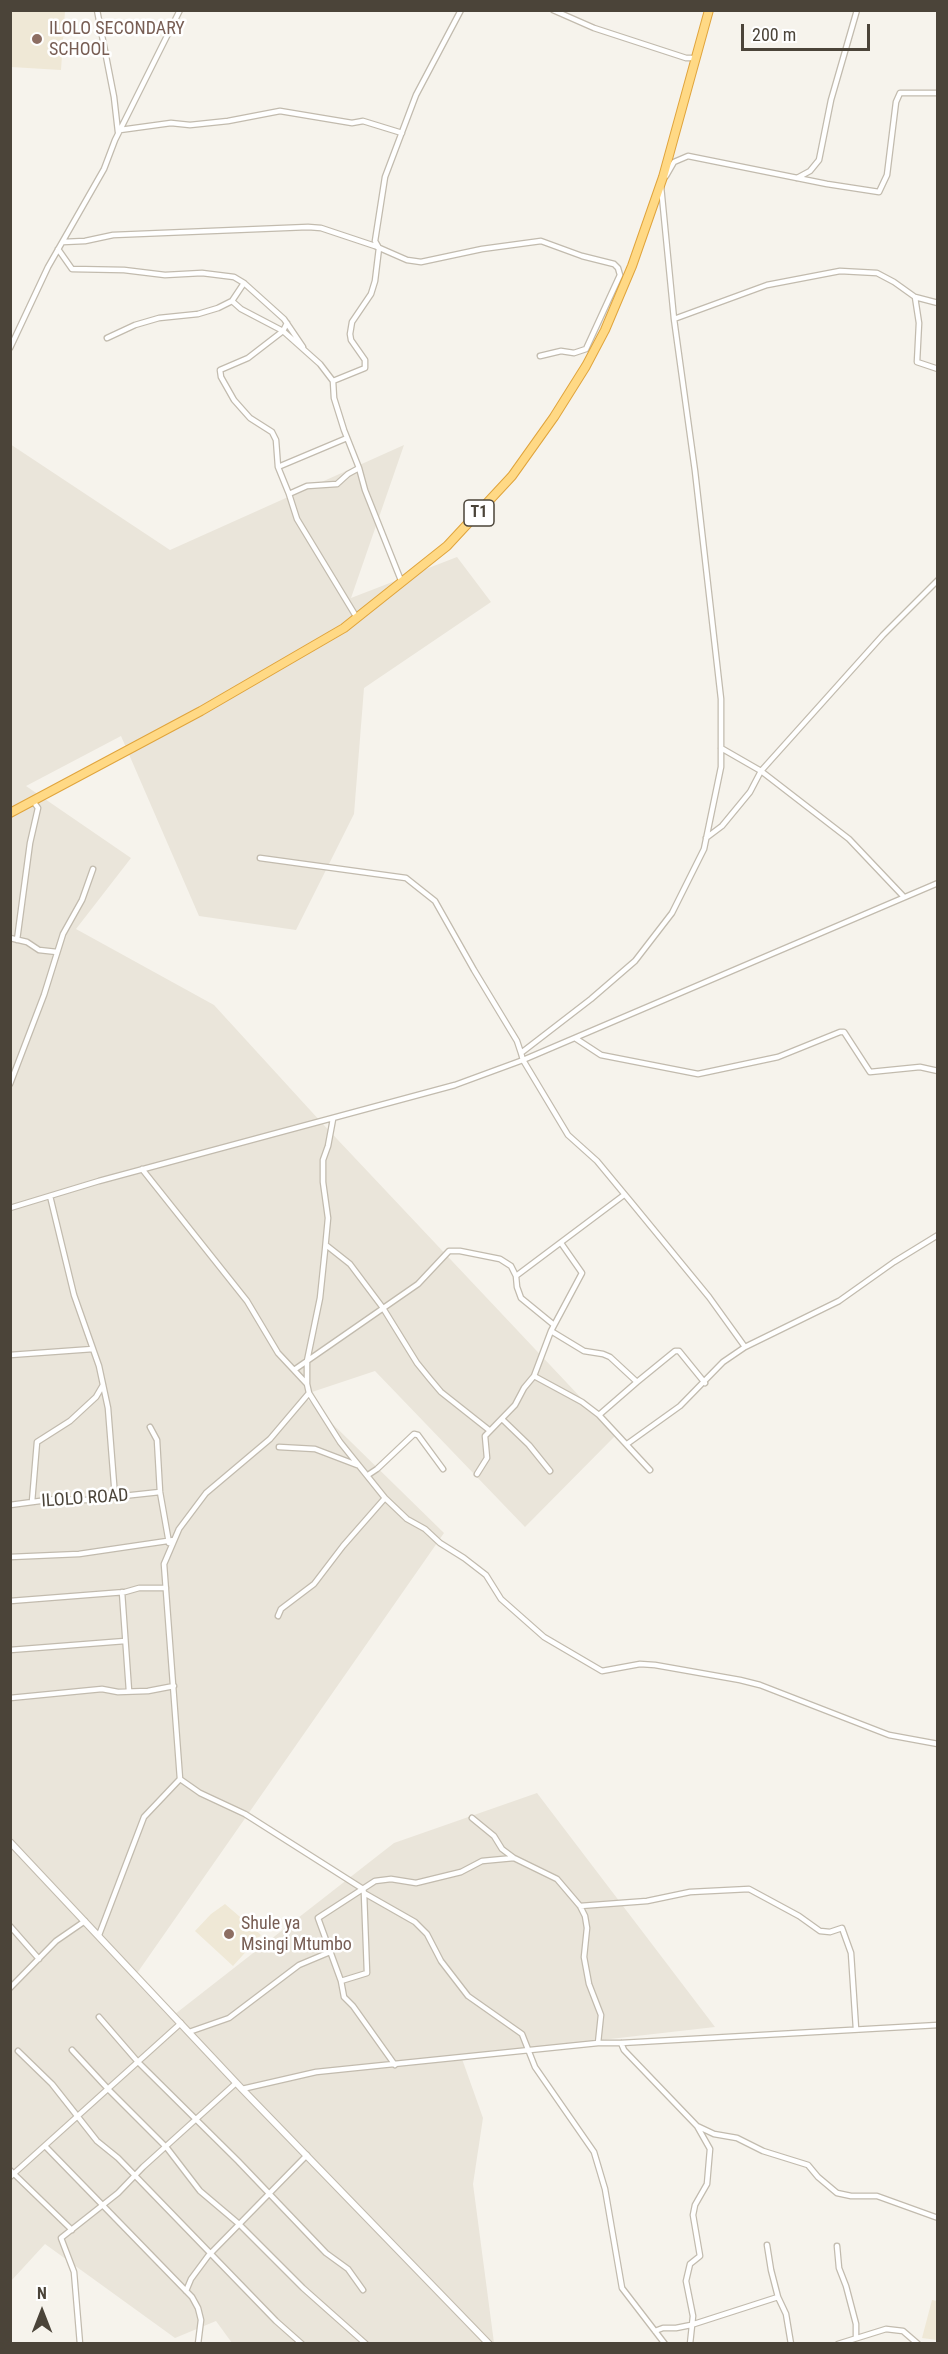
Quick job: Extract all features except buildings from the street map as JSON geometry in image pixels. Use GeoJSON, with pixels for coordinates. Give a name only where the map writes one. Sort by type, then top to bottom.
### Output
{"type":"FeatureCollection","features":[{"type":"Feature","properties":{"kind":"highway","name":"T1"},"geometry":{"type":"LineString","coordinates":[[10,813],[201,711],[344,628],[447,546],[486,506],[512,476],[554,417],[586,366],[605,330],[632,266],[661,183],[709,10]]}},
{"type":"Feature","properties":{"kind":"street"},"geometry":{"type":"LineString","coordinates":[[97,10],[119,133]]}},
{"type":"Feature","properties":{"kind":"street"},"geometry":{"type":"LineString","coordinates":[[10,348],[48,267],[105,169],[119,133],[180,10]]}},
{"type":"Feature","properties":{"kind":"street"},"geometry":{"type":"LineString","coordinates":[[333,381],[365,368],[365,360],[351,340],[350,333],[352,322],[371,294],[375,281],[379,248],[375,241],[382,187],[416,95],[461,10]]}},
{"type":"Feature","properties":{"kind":"street"},"geometry":{"type":"LineString","coordinates":[[553,10],[594,28],[686,58],[696,58]]}},
{"type":"Feature","properties":{"kind":"street"},"geometry":{"type":"LineString","coordinates":[[797,178],[810,171],[819,160],[831,100],[857,10]]}},
{"type":"Feature","properties":{"kind":"street"},"geometry":{"type":"LineString","coordinates":[[662,194],[667,175],[674,162],[688,156],[879,192],[887,175],[896,102],[900,93],[938,93]]}},
{"type":"Feature","properties":{"kind":"street"},"geometry":{"type":"LineString","coordinates":[[119,133],[171,123],[190,125],[228,121],[280,111],[352,123],[363,121],[402,133]]}},
{"type":"Feature","properties":{"kind":"street"},"geometry":{"type":"LineString","coordinates":[[521,1053],[591,999],[635,961],[672,913],[704,849],[721,767],[721,699],[674,319],[661,183]]}},
{"type":"Feature","properties":{"kind":"street"},"geometry":{"type":"LineString","coordinates":[[63,242],[85,241],[113,235],[308,227],[321,228],[406,260],[421,262],[489,247],[541,241],[582,256],[614,264],[620,275],[586,349],[574,353],[561,351],[540,357]]}},
{"type":"Feature","properties":{"kind":"street"},"geometry":{"type":"LineString","coordinates":[[58,249],[72,269],[117,270],[165,275],[219,275],[234,278],[244,283],[287,323],[307,352]]}},
{"type":"Feature","properties":{"kind":"street"},"geometry":{"type":"LineString","coordinates":[[674,319],[767,285],[840,271],[877,273],[915,297],[938,303]]}},
{"type":"Feature","properties":{"kind":"street"},"geometry":{"type":"LineString","coordinates":[[107,338],[135,325],[159,318],[198,314],[218,308],[232,301],[244,283]]}},
{"type":"Feature","properties":{"kind":"street"},"geometry":{"type":"LineString","coordinates":[[915,297],[919,323],[917,362],[938,369]]}},
{"type":"Feature","properties":{"kind":"street"},"geometry":{"type":"LineString","coordinates":[[232,301],[241,309],[283,331],[307,352],[333,381],[334,398],[347,438],[402,583]]}},
{"type":"Feature","properties":{"kind":"street"},"geometry":{"type":"LineString","coordinates":[[287,323],[283,331],[248,358],[220,370],[220,377],[234,400],[250,418],[272,432],[276,440],[278,467],[297,519],[357,618]]}},
{"type":"Feature","properties":{"kind":"street"},"geometry":{"type":"LineString","coordinates":[[278,467],[347,438]]}},
{"type":"Feature","properties":{"kind":"street"},"geometry":{"type":"LineString","coordinates":[[289,494],[307,486],[337,484],[359,468]]}},
{"type":"Feature","properties":{"kind":"street"},"geometry":{"type":"LineString","coordinates":[[706,837],[722,826],[750,792],[761,771],[883,635],[938,580]]}},
{"type":"Feature","properties":{"kind":"street"},"geometry":{"type":"LineString","coordinates":[[932,586],[938,591]]}},
{"type":"Feature","properties":{"kind":"street"},"geometry":{"type":"LineString","coordinates":[[721,748],[761,771],[849,838],[904,897]]}},
{"type":"Feature","properties":{"kind":"street"},"geometry":{"type":"LineString","coordinates":[[17,940],[30,843],[38,808],[33,801]]}},
{"type":"Feature","properties":{"kind":"street"},"geometry":{"type":"LineString","coordinates":[[260,858],[406,878],[435,901],[517,1041],[523,1060],[564,1130],[597,1161],[709,1297],[745,1347]]}},
{"type":"Feature","properties":{"kind":"street"},"geometry":{"type":"LineString","coordinates":[[10,1084],[44,995],[63,934],[82,900],[93,869]]}},
{"type":"Feature","properties":{"kind":"street"},"geometry":{"type":"LineString","coordinates":[[10,1208],[142,1169],[455,1085],[523,1060],[938,883]]}},
{"type":"Feature","properties":{"kind":"street"},"geometry":{"type":"LineString","coordinates":[[10,938],[27,942],[39,950],[57,952]]}},
{"type":"Feature","properties":{"kind":"street"},"geometry":{"type":"LineString","coordinates":[[575,1038],[601,1055],[698,1074],[778,1057],[844,1032],[870,1072],[920,1067],[938,1071]]}},
{"type":"Feature","properties":{"kind":"street"},"geometry":{"type":"LineString","coordinates":[[333,1119],[323,1160],[323,1182],[328,1218],[320,1298],[308,1361],[307,1384],[309,1393],[340,1442],[386,1498],[407,1519],[425,1529],[440,1543],[486,1575],[501,1599],[544,1637],[602,1671],[640,1664],[740,1680],[760,1685],[889,1735],[938,1744]]}},
{"type":"Feature","properties":{"kind":"street"},"geometry":{"type":"LineString","coordinates":[[142,1169],[247,1301],[278,1353],[307,1384]]}},
{"type":"Feature","properties":{"kind":"street"},"geometry":{"type":"LineString","coordinates":[[516,1276],[624,1195]]}},
{"type":"Feature","properties":{"kind":"street"},"geometry":{"type":"LineString","coordinates":[[50,1196],[74,1295],[103,1385],[110,1422],[115,1497]]}},
{"type":"Feature","properties":{"kind":"street"},"geometry":{"type":"LineString","coordinates":[[627,1444],[680,1406],[705,1383],[723,1362],[745,1347],[839,1301],[894,1262],[938,1235]]}},
{"type":"Feature","properties":{"kind":"street"},"geometry":{"type":"LineString","coordinates":[[477,1474],[487,1458],[484,1440],[489,1430],[515,1405],[534,1376],[551,1331],[582,1273],[580,1267],[561,1243]]}},
{"type":"Feature","properties":{"kind":"street"},"geometry":{"type":"LineString","coordinates":[[326,1245],[350,1264],[383,1308],[417,1363],[441,1392],[489,1430]]}},
{"type":"Feature","properties":{"kind":"street"},"geometry":{"type":"LineString","coordinates":[[294,1370],[418,1284],[449,1251],[500,1259],[511,1266],[522,1298],[554,1325]]}},
{"type":"Feature","properties":{"kind":"street"},"geometry":{"type":"LineString","coordinates":[[551,1331],[584,1351],[610,1357],[637,1382]]}},
{"type":"Feature","properties":{"kind":"street"},"geometry":{"type":"LineString","coordinates":[[10,1355],[93,1349]]}},
{"type":"Feature","properties":{"kind":"street"},"geometry":{"type":"LineString","coordinates":[[598,1415],[677,1350],[705,1383]]}},
{"type":"Feature","properties":{"kind":"street"},"geometry":{"type":"LineString","coordinates":[[534,1376],[582,1402],[598,1415],[650,1470]]}},
{"type":"Feature","properties":{"kind":"street"},"geometry":{"type":"LineString","coordinates":[[32,1503],[37,1442],[70,1421],[96,1397],[103,1385]]}},
{"type":"Feature","properties":{"kind":"street"},"geometry":{"type":"LineString","coordinates":[[10,1557],[79,1554],[171,1541],[206,1493],[270,1439],[309,1393]]}},
{"type":"Feature","properties":{"kind":"street"},"geometry":{"type":"LineString","coordinates":[[502,1419],[529,1445],[550,1471]]}},
{"type":"Feature","properties":{"kind":"street"},"geometry":{"type":"LineString","coordinates":[[99,1935],[144,1817],[180,1779],[164,1564],[171,1549],[171,1541],[160,1492],[157,1440],[150,1427]]}},
{"type":"Feature","properties":{"kind":"street"},"geometry":{"type":"LineString","coordinates":[[368,1475],[414,1434],[418,1435],[443,1469]]}},
{"type":"Feature","properties":{"kind":"street"},"geometry":{"type":"LineString","coordinates":[[279,1448],[315,1449],[350,1460],[360,1466]]}},
{"type":"Feature","properties":{"kind":"street","name":"ILOLO ROAD"},"geometry":{"type":"LineString","coordinates":[[10,1505],[55,1499],[86,1500],[160,1492]]}},
{"type":"Feature","properties":{"kind":"street"},"geometry":{"type":"LineString","coordinates":[[278,1616],[281,1609],[314,1584],[343,1546],[386,1498]]}},
{"type":"Feature","properties":{"kind":"street"},"geometry":{"type":"LineString","coordinates":[[10,1601],[123,1592],[139,1588],[166,1588]]}},
{"type":"Feature","properties":{"kind":"street"},"geometry":{"type":"LineString","coordinates":[[123,1592],[129,1690]]}},
{"type":"Feature","properties":{"kind":"street"},"geometry":{"type":"LineString","coordinates":[[10,1650],[125,1641]]}},
{"type":"Feature","properties":{"kind":"street"},"geometry":{"type":"LineString","coordinates":[[10,1698],[102,1689],[118,1692],[148,1691],[174,1686]]}},
{"type":"Feature","properties":{"kind":"street"},"geometry":{"type":"LineString","coordinates":[[180,1779],[200,1793],[245,1814],[415,1923],[427,1934],[441,1961],[468,1996],[522,2034],[535,2067],[594,2152],[605,2189],[622,2288],[665,2343]]}},
{"type":"Feature","properties":{"kind":"street"},"geometry":{"type":"LineString","coordinates":[[472,1818],[494,1836],[502,1850],[557,1879],[580,1906],[587,1928],[584,1958],[589,1984],[601,2015],[598,2043]]}},
{"type":"Feature","properties":{"kind":"street"},"geometry":{"type":"LineString","coordinates":[[10,1842],[239,2086],[489,2343]]}},
{"type":"Feature","properties":{"kind":"street"},"geometry":{"type":"LineString","coordinates":[[395,2066],[353,2006],[344,1997],[341,1981],[318,1918],[363,1891],[375,1881],[391,1879],[416,1883],[461,1872],[482,1861],[514,1858]]}},
{"type":"Feature","properties":{"kind":"street"},"geometry":{"type":"LineString","coordinates":[[580,1906],[647,1901],[690,1892],[749,1889],[799,1916],[820,1931],[830,1932],[842,1928],[851,1953],[856,2029]]}},
{"type":"Feature","properties":{"kind":"street"},"geometry":{"type":"LineString","coordinates":[[341,1981],[367,1973],[363,1891]]}},
{"type":"Feature","properties":{"kind":"street"},"geometry":{"type":"LineString","coordinates":[[10,1988],[56,1941],[85,1921]]}},
{"type":"Feature","properties":{"kind":"street"},"geometry":{"type":"LineString","coordinates":[[10,1926],[39,1959]]}},
{"type":"Feature","properties":{"kind":"street"},"geometry":{"type":"LineString","coordinates":[[189,2032],[229,2018],[299,1965],[330,1952]]}},
{"type":"Feature","properties":{"kind":"street"},"geometry":{"type":"LineString","coordinates":[[99,2017],[138,2062],[334,2261],[341,2262],[348,2269],[363,2290]]}},
{"type":"Feature","properties":{"kind":"street"},"geometry":{"type":"LineString","coordinates":[[72,2230],[12,2174],[181,2023]]}},
{"type":"Feature","properties":{"kind":"street"},"geometry":{"type":"LineString","coordinates":[[80,2343],[74,2272],[60,2238],[105,2205],[196,2120],[239,2086],[316,2072],[395,2066],[598,2043],[938,2025]]}},
{"type":"Feature","properties":{"kind":"street"},"geometry":{"type":"LineString","coordinates":[[621,2043],[624,2050],[697,2126],[710,2149],[707,2184],[694,2205],[693,2215],[700,2256],[690,2264],[686,2281],[693,2316],[690,2343]]}},
{"type":"Feature","properties":{"kind":"street"},"geometry":{"type":"LineString","coordinates":[[72,2050],[167,2148],[200,2191],[239,2224],[303,2288],[366,2343]]}},
{"type":"Feature","properties":{"kind":"street"},"geometry":{"type":"LineString","coordinates":[[18,2051],[52,2084],[97,2141],[118,2158],[276,2321],[302,2343]]}},
{"type":"Feature","properties":{"kind":"street"},"geometry":{"type":"LineString","coordinates":[[697,2126],[714,2134],[737,2138],[763,2151],[808,2165],[837,2193],[851,2196],[877,2196],[938,2218]]}},
{"type":"Feature","properties":{"kind":"street"},"geometry":{"type":"LineString","coordinates":[[45,2146],[85,2188],[105,2205],[186,2291],[198,2308],[201,2320],[198,2343]]}},
{"type":"Feature","properties":{"kind":"street"},"geometry":{"type":"LineString","coordinates":[[186,2291],[191,2279],[210,2254],[307,2155]]}},
{"type":"Feature","properties":{"kind":"street"},"geometry":{"type":"LineString","coordinates":[[767,2245],[767,2254],[778,2297],[786,2314],[791,2343]]}},
{"type":"Feature","properties":{"kind":"street"},"geometry":{"type":"LineString","coordinates":[[837,2246],[839,2268],[856,2324],[856,2338]]}},
{"type":"Feature","properties":{"kind":"street"},"geometry":{"type":"LineString","coordinates":[[656,2331],[691,2325],[778,2297]]}},
{"type":"Feature","properties":{"kind":"street"},"geometry":{"type":"LineString","coordinates":[[838,2343],[886,2329],[903,2331],[918,2343]]}},
{"type":"Feature","properties":{"kind":"shaded area","name":"ILOLO SECONDARY SCHOOL"},"geometry":{"type":"Polygon","coordinates":[[[10,11],[65,11],[61,70],[11,67],[10,11]]]}},
{"type":"Feature","properties":{"kind":"shaded area"},"geometry":{"type":"Polygon","coordinates":[[[10,444],[170,550],[404,445],[351,598],[457,557],[491,602],[364,688],[354,814],[296,930],[199,916],[121,736],[26,786],[131,858],[76,929],[214,1005],[616,1435],[525,1527],[375,1371],[303,1395],[444,1533],[133,1979],[170,2018],[394,1843],[537,1793],[715,2027],[461,2056],[483,2118],[473,2184],[494,2343],[232,2343],[216,2321],[175,2338],[45,2244],[11,2281],[10,444]]]}},
{"type":"Feature","properties":{"kind":"shaded area"},"geometry":{"type":"Polygon","coordinates":[[[225,1904],[261,1935],[233,1966],[195,1931],[211,1914],[225,1904]]]}},
{"type":"Feature","properties":{"kind":"shaded area"},"geometry":{"type":"Polygon","coordinates":[[[932,2300],[937,2301],[937,2340],[922,2338],[932,2300]]]}},
{"type":"Feature","properties":{"kind":"place","name":"ILOLO SECONDARY SCHOOL"},"geometry":{"type":"Point","coordinates":[37,39]}},
{"type":"Feature","properties":{"kind":"place","name":"Shule ya Msingi Mtumbo"},"geometry":{"type":"Point","coordinates":[229,1934]}}]}
